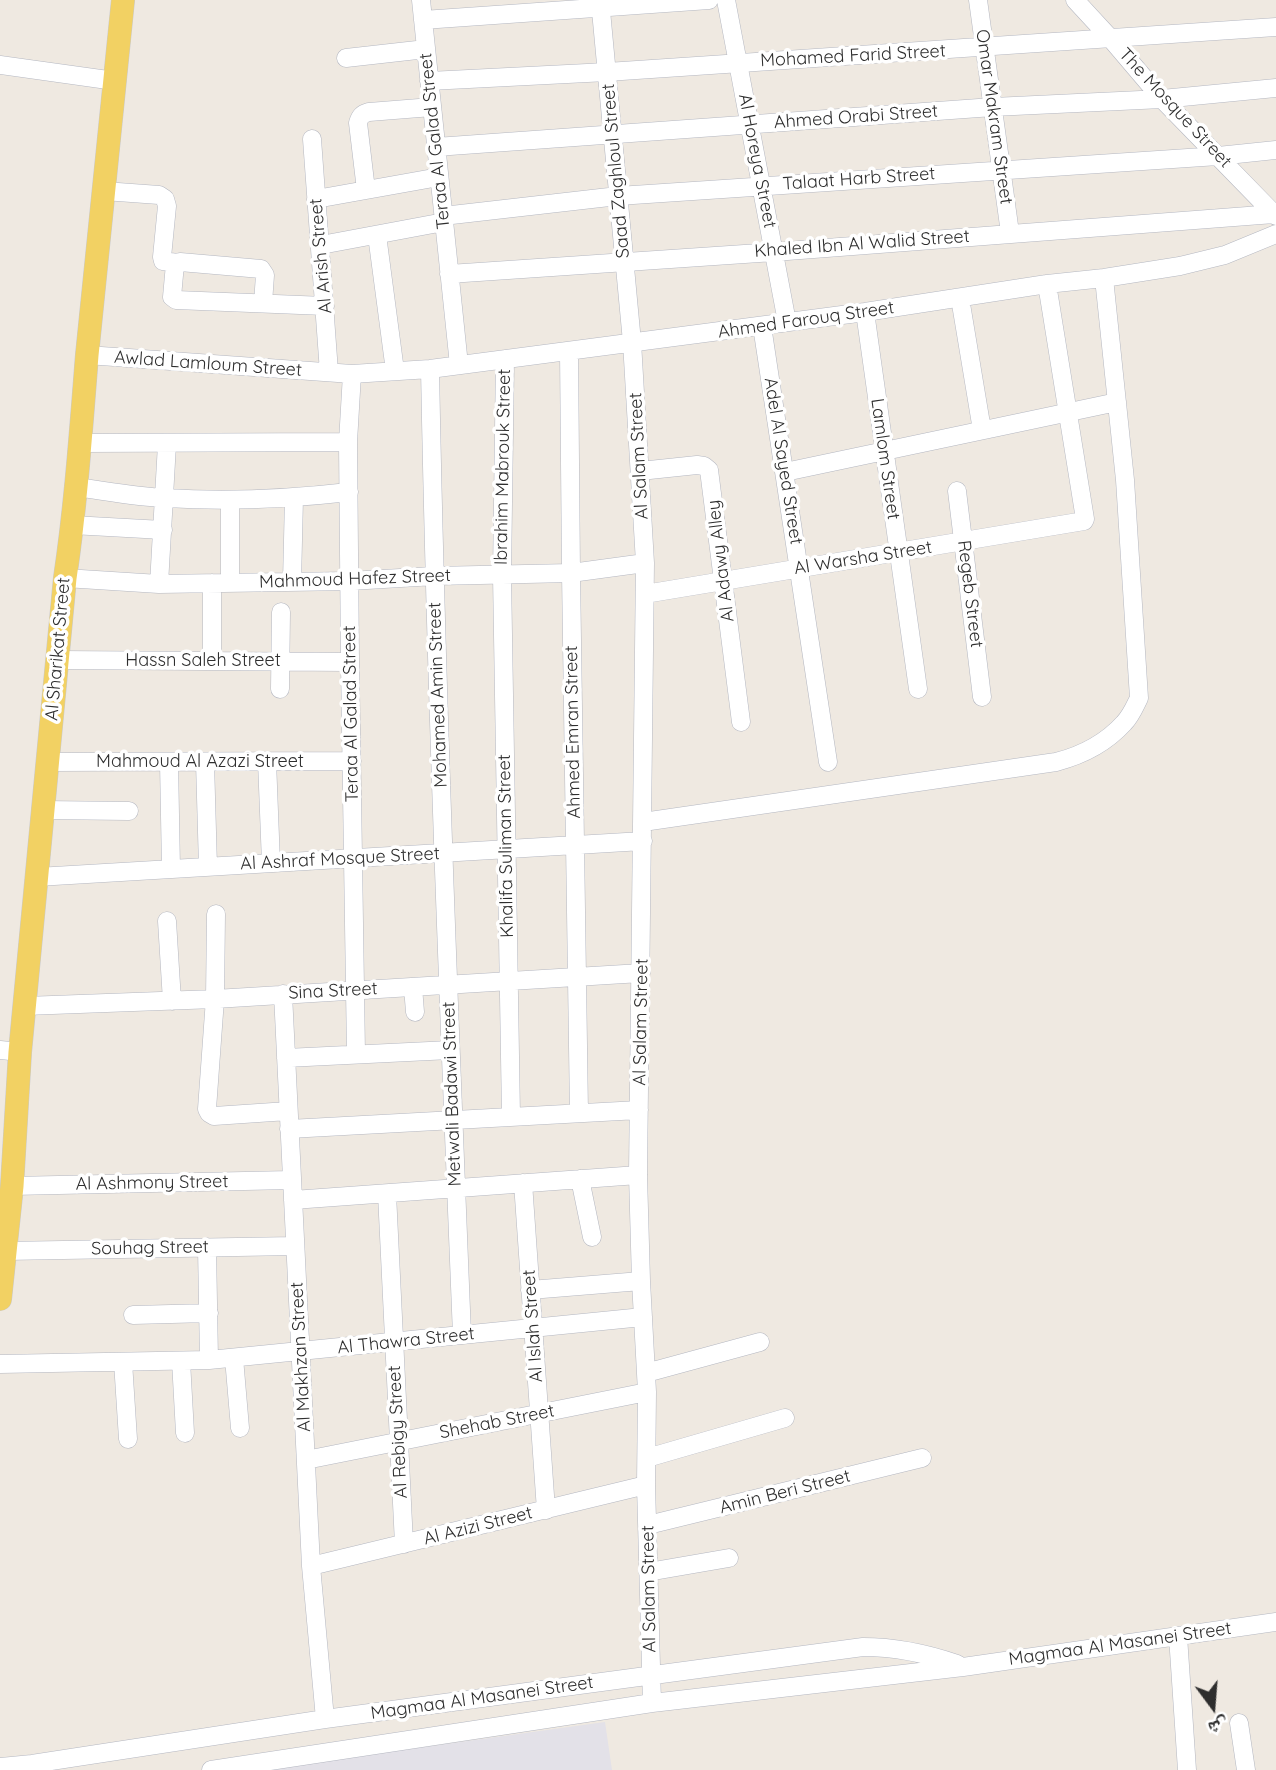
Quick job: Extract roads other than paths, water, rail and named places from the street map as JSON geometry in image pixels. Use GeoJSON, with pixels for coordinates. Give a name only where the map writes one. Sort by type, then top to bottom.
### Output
{"type":"FeatureCollection","features":[{"type":"Feature","properties":{"kind":"main road","name":"Al Sharikat Street"},"geometry":{"type":"LineString","coordinates":[[0,1299],[12,1186],[10,1051],[25,1006],[123,0]]}},
{"type":"Feature","properties":{"kind":"street","name":"Teraa Al Galad Street"},"geometry":{"type":"LineString","coordinates":[[421,0],[459,365]]}},
{"type":"Feature","properties":{"kind":"street"},"geometry":{"type":"LineString","coordinates":[[423,20],[600,4],[709,0]]}},
{"type":"Feature","properties":{"kind":"street","name":"Al Horeya Street"},"geometry":{"type":"LineString","coordinates":[[726,0],[787,322]]}},
{"type":"Feature","properties":{"kind":"street","name":"Omar Makram Street"},"geometry":{"type":"LineString","coordinates":[[978,0],[1010,233]]}},
{"type":"Feature","properties":{"kind":"street","name":"The Mosque Street"},"geometry":{"type":"LineString","coordinates":[[1075,0],[1162,99],[1275,215]]}},
{"type":"Feature","properties":{"kind":"street","name":"Saad Zaghloul Street"},"geometry":{"type":"LineString","coordinates":[[600,4],[632,342]]}},
{"type":"Feature","properties":{"kind":"street","name":"Mohamed Farid Street"},"geometry":{"type":"LineString","coordinates":[[429,81],[985,48],[1276,27]]}},
{"type":"Feature","properties":{"kind":"street"},"geometry":{"type":"LineString","coordinates":[[346,58],[426,50]]}},
{"type":"Feature","properties":{"kind":"street"},"geometry":{"type":"LineString","coordinates":[[0,65],[115,81]]}},
{"type":"Feature","properties":{"kind":"street","name":"Ahmed Orabi Street"},"geometry":{"type":"LineString","coordinates":[[436,146],[993,107],[1162,99],[1276,88]]}},
{"type":"Feature","properties":{"kind":"street"},"geometry":{"type":"LineString","coordinates":[[366,190],[359,117],[369,112],[432,107]]}},
{"type":"Feature","properties":{"kind":"street","name":"Al Arish Street"},"geometry":{"type":"LineString","coordinates":[[312,139],[330,372]]}},
{"type":"Feature","properties":{"kind":"street","name":"Talaat Harb Street"},"geometry":{"type":"LineString","coordinates":[[321,245],[443,219],[618,196],[1276,150]]}},
{"type":"Feature","properties":{"kind":"street"},"geometry":{"type":"LineString","coordinates":[[316,199],[439,177]]}},
{"type":"Feature","properties":{"kind":"street"},"geometry":{"type":"LineString","coordinates":[[104,191],[159,195],[165,199],[167,206],[163,261],[261,269],[265,275],[263,303]]}},
{"type":"Feature","properties":{"kind":"street","name":"Khaled Ibn Al Walid Street"},"geometry":{"type":"LineString","coordinates":[[449,274],[1275,215]]}},
{"type":"Feature","properties":{"kind":"street"},"geometry":{"type":"LineString","coordinates":[[377,234],[395,372]]}},
{"type":"Feature","properties":{"kind":"street","name":"Ahmed Farouq Street"},"geometry":{"type":"LineString","coordinates":[[330,372],[352,374],[430,369],[1104,278],[1203,261],[1247,247],[1276,234]]}},
{"type":"Feature","properties":{"kind":"street"},"geometry":{"type":"LineString","coordinates":[[177,262],[173,299],[325,306]]}},
{"type":"Feature","properties":{"kind":"street"},"geometry":{"type":"LineString","coordinates":[[643,822],[1056,762],[1081,755],[1104,741],[1126,721],[1139,698],[1125,480],[1104,278]]}},
{"type":"Feature","properties":{"kind":"street"},"geometry":{"type":"LineString","coordinates":[[1047,284],[1068,412]]}},
{"type":"Feature","properties":{"kind":"street"},"geometry":{"type":"LineString","coordinates":[[960,298],[982,430]]}},
{"type":"Feature","properties":{"kind":"street","name":"Lamlom Street"},"geometry":{"type":"LineString","coordinates":[[865,312],[918,689]]}},
{"type":"Feature","properties":{"kind":"street","name":"Adel Al Sayed Street"},"geometry":{"type":"LineString","coordinates":[[762,326],[828,762]]}},
{"type":"Feature","properties":{"kind":"street","name":"Al Salam Street"},"geometry":{"type":"LineString","coordinates":[[632,342],[645,564],[638,1175],[647,1392],[646,1485],[652,1703]]}},
{"type":"Feature","properties":{"kind":"street","name":"Ahmed Emran Street"},"geometry":{"type":"LineString","coordinates":[[569,351],[579,1113]]}},
{"type":"Feature","properties":{"kind":"street","name":"Awlad Lamloum Street"},"geometry":{"type":"LineString","coordinates":[[87,355],[330,372]]}},
{"type":"Feature","properties":{"kind":"street","name":"Ibrahim Mabrouk Street"},"geometry":{"type":"LineString","coordinates":[[502,576],[505,359]]}},
{"type":"Feature","properties":{"kind":"street","name":"Mohamed Amin Street"},"geometry":{"type":"LineString","coordinates":[[430,369],[443,853]]}},
{"type":"Feature","properties":{"kind":"street","name":"Teraa Al Galad Street"},"geometry":{"type":"LineString","coordinates":[[352,374],[348,442],[356,1054]]}},
{"type":"Feature","properties":{"kind":"street"},"geometry":{"type":"LineString","coordinates":[[785,472],[1117,402]]}},
{"type":"Feature","properties":{"kind":"street","name":"Al Warsha Street"},"geometry":{"type":"LineString","coordinates":[[645,594],[1081,523],[1085,519],[1068,412]]}},
{"type":"Feature","properties":{"kind":"street"},"geometry":{"type":"LineString","coordinates":[[81,443],[348,442]]}},
{"type":"Feature","properties":{"kind":"street"},"geometry":{"type":"LineString","coordinates":[[159,584],[167,443]]}},
{"type":"Feature","properties":{"kind":"street","name":"Al Adawy Alley"},"geometry":{"type":"LineString","coordinates":[[640,471],[696,465],[709,470],[741,722]]}},
{"type":"Feature","properties":{"kind":"street"},"geometry":{"type":"LineString","coordinates":[[76,487],[164,498],[230,500],[293,498],[349,492]]}},
{"type":"Feature","properties":{"kind":"street","name":"Regeb Street"},"geometry":{"type":"LineString","coordinates":[[957,491],[982,697]]}},
{"type":"Feature","properties":{"kind":"street"},"geometry":{"type":"LineString","coordinates":[[292,582],[293,498]]}},
{"type":"Feature","properties":{"kind":"street"},"geometry":{"type":"LineString","coordinates":[[212,661],[230,500]]}},
{"type":"Feature","properties":{"kind":"street"},"geometry":{"type":"LineString","coordinates":[[72,525],[163,530]]}},
{"type":"Feature","properties":{"kind":"street","name":"Mahmoud Hafez Street"},"geometry":{"type":"LineString","coordinates":[[65,578],[159,584],[349,581],[571,573],[645,564]]}},
{"type":"Feature","properties":{"kind":"street","name":"Khalifa Suliman Street"},"geometry":{"type":"LineString","coordinates":[[502,576],[511,1116]]}},
{"type":"Feature","properties":{"kind":"street"},"geometry":{"type":"LineString","coordinates":[[280,689],[281,612]]}},
{"type":"Feature","properties":{"kind":"street","name":"Hassn Saleh Street"},"geometry":{"type":"LineString","coordinates":[[57,660],[350,662]]}},
{"type":"Feature","properties":{"kind":"street"},"geometry":{"type":"LineString","coordinates":[[267,761],[271,863]]}},
{"type":"Feature","properties":{"kind":"street","name":"Mahmoud Al Azazi Street"},"geometry":{"type":"LineString","coordinates":[[47,762],[352,761]]}},
{"type":"Feature","properties":{"kind":"street"},"geometry":{"type":"LineString","coordinates":[[169,762],[171,869]]}},
{"type":"Feature","properties":{"kind":"street"},"geometry":{"type":"LineString","coordinates":[[205,762],[208,867]]}},
{"type":"Feature","properties":{"kind":"street"},"geometry":{"type":"LineString","coordinates":[[43,810],[129,811]]}},
{"type":"Feature","properties":{"kind":"street","name":"Al Ashraf Mosque Street"},"geometry":{"type":"LineString","coordinates":[[37,877],[643,841]]}},
{"type":"Feature","properties":{"kind":"street","name":"Metwali Badawi Street"},"geometry":{"type":"LineString","coordinates":[[443,853],[462,1335]]}},
{"type":"Feature","properties":{"kind":"street"},"geometry":{"type":"LineString","coordinates":[[216,914],[215,999],[206,1102],[206,1109],[214,1116],[289,1120],[453,1120],[639,1110]]}},
{"type":"Feature","properties":{"kind":"street"},"geometry":{"type":"LineString","coordinates":[[167,921],[172,1001]]}},
{"type":"Feature","properties":{"kind":"street","name":"Sina Street"},"geometry":{"type":"LineString","coordinates":[[25,1006],[215,999],[641,973]]}},
{"type":"Feature","properties":{"kind":"street"},"geometry":{"type":"LineString","coordinates":[[413,986],[415,1012]]}},
{"type":"Feature","properties":{"kind":"street","name":"Al Makhzan Street"},"geometry":{"type":"LineString","coordinates":[[283,995],[311,1566],[325,1719]]}},
{"type":"Feature","properties":{"kind":"street"},"geometry":{"type":"LineString","coordinates":[[286,1058],[450,1049]]}},
{"type":"Feature","properties":{"kind":"street"},"geometry":{"type":"LineString","coordinates":[[293,1200],[638,1175]]}},
{"type":"Feature","properties":{"kind":"street"},"geometry":{"type":"LineString","coordinates":[[580,1179],[592,1237]]}},
{"type":"Feature","properties":{"kind":"street","name":"Al Ashmony Street"},"geometry":{"type":"LineString","coordinates":[[12,1186],[291,1180]]}},
{"type":"Feature","properties":{"kind":"street","name":"Al Islah Street"},"geometry":{"type":"LineString","coordinates":[[523,1183],[546,1510]]}},
{"type":"Feature","properties":{"kind":"street","name":"Al Rebigy Street"},"geometry":{"type":"LineString","coordinates":[[387,1194],[404,1544]]}},
{"type":"Feature","properties":{"kind":"street","name":"Souhag Street"},"geometry":{"type":"LineString","coordinates":[[5,1251],[295,1246]]}},
{"type":"Feature","properties":{"kind":"street"},"geometry":{"type":"LineString","coordinates":[[207,1247],[209,1360]]}},
{"type":"Feature","properties":{"kind":"street"},"geometry":{"type":"LineString","coordinates":[[530,1290],[641,1281]]}},
{"type":"Feature","properties":{"kind":"street"},"geometry":{"type":"LineString","coordinates":[[133,1315],[209,1313]]}},
{"type":"Feature","properties":{"kind":"street","name":"Al Thawra Street"},"geometry":{"type":"LineString","coordinates":[[0,1364],[209,1360],[643,1317]]}},
{"type":"Feature","properties":{"kind":"street"},"geometry":{"type":"LineString","coordinates":[[646,1373],[760,1342]]}},
{"type":"Feature","properties":{"kind":"street"},"geometry":{"type":"LineString","coordinates":[[234,1358],[240,1428]]}},
{"type":"Feature","properties":{"kind":"street"},"geometry":{"type":"LineString","coordinates":[[181,1361],[185,1433]]}},
{"type":"Feature","properties":{"kind":"street"},"geometry":{"type":"LineString","coordinates":[[123,1362],[128,1439]]}},
{"type":"Feature","properties":{"kind":"street","name":"Shehab Street"},"geometry":{"type":"LineString","coordinates":[[306,1460],[647,1392]]}},
{"type":"Feature","properties":{"kind":"street"},"geometry":{"type":"LineString","coordinates":[[647,1458],[785,1418]]}},
{"type":"Feature","properties":{"kind":"street","name":"Amin Beri Street"},"geometry":{"type":"LineString","coordinates":[[648,1525],[922,1458]]}},
{"type":"Feature","properties":{"kind":"street","name":"Al Azizi Street"},"geometry":{"type":"LineString","coordinates":[[311,1566],[646,1485]]}},
{"type":"Feature","properties":{"kind":"street"},"geometry":{"type":"LineString","coordinates":[[648,1572],[729,1558]]}},
{"type":"Feature","properties":{"kind":"street","name":"Magmaa Al Masanei Street"},"geometry":{"type":"LineString","coordinates":[[211,1770],[652,1703],[963,1667],[1276,1622]]}},
{"type":"Feature","properties":{"kind":"street"},"geometry":{"type":"LineString","coordinates":[[1178,1636],[1187,1770]]}},
{"type":"Feature","properties":{"kind":"street","name":"Magmaa Al Masanei Street"},"geometry":{"type":"LineString","coordinates":[[0,1767],[325,1719],[863,1647],[903,1649],[963,1667]]}},
{"type":"Feature","properties":{"kind":"street"},"geometry":{"type":"LineString","coordinates":[[1239,1723],[1246,1770]]}}]}
